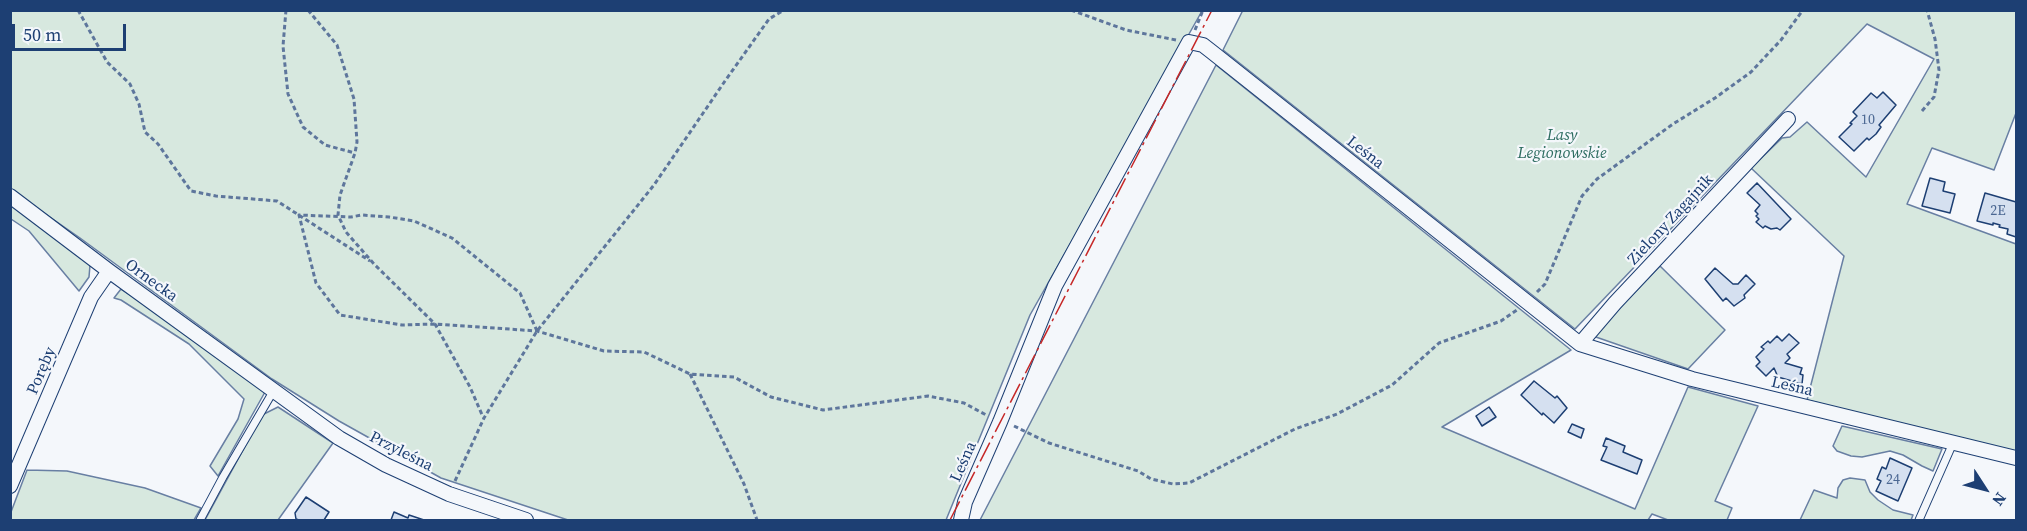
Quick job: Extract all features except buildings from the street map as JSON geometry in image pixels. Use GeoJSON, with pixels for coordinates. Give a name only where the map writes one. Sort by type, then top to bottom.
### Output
{"type":"FeatureCollection","features":[{"type":"Feature","properties":{"kind":"street","name":"Leśna"},"geometry":{"type":"LineString","coordinates":[[961,520],[965,502],[1055,286],[1189,42],[1203,45],[1580,344],[1692,379],[2016,458]]}},
{"type":"Feature","properties":{"kind":"street","name":"Zielony Zagajnik"},"geometry":{"type":"LineString","coordinates":[[1580,344],[1615,303],[1788,119]]}},
{"type":"Feature","properties":{"kind":"street","name":"Ornecka"},"geometry":{"type":"LineString","coordinates":[[10,196],[109,271],[274,390]]}},
{"type":"Feature","properties":{"kind":"street","name":"Poręby"},"geometry":{"type":"LineString","coordinates":[[10,486],[91,297],[109,271]]}},
{"type":"Feature","properties":{"kind":"street","name":"Przyleśna"},"geometry":{"type":"LineString","coordinates":[[274,390],[339,438],[386,465],[449,494],[526,520]]}},
{"type":"Feature","properties":{"kind":"lane"},"geometry":{"type":"LineString","coordinates":[[200,520],[274,390]]}},
{"type":"Feature","properties":{"kind":"lane"},"geometry":{"type":"LineString","coordinates":[[1919,520],[1953,443]]}},
{"type":"Feature","properties":{"kind":"path"},"geometry":{"type":"LineString","coordinates":[[78,10],[107,62],[130,84],[139,104],[145,132],[158,144],[190,191],[216,196],[277,201],[374,264]]}},
{"type":"Feature","properties":{"kind":"path"},"geometry":{"type":"LineString","coordinates":[[286,10],[283,46],[288,94],[303,127],[325,145],[355,153]]}},
{"type":"Feature","properties":{"kind":"path"},"geometry":{"type":"LineString","coordinates":[[308,10],[337,45],[354,99],[357,142],[340,195],[338,215],[346,232],[374,264],[435,324],[470,387],[484,418]]}},
{"type":"Feature","properties":{"kind":"path"},"geometry":{"type":"LineString","coordinates":[[449,494],[484,418],[537,331],[654,185],[769,20],[784,10]]}},
{"type":"Feature","properties":{"kind":"path"},"geometry":{"type":"LineString","coordinates":[[1071,10],[1126,30],[1189,42],[1203,10]]}},
{"type":"Feature","properties":{"kind":"path"},"geometry":{"type":"LineString","coordinates":[[299,215],[316,283],[340,315],[402,325],[435,324],[537,331],[604,351],[644,352],[690,374],[734,377],[771,397],[823,410],[928,396],[964,403],[1000,422],[1022,428],[1049,443],[1138,471],[1151,479],[1173,484],[1190,483],[1295,429],[1337,414],[1383,390],[1392,385],[1439,343],[1501,321],[1526,303],[1545,284],[1582,196],[1597,179],[1673,124],[1751,72],[1781,40],[1803,10]]}},
{"type":"Feature","properties":{"kind":"path"},"geometry":{"type":"LineString","coordinates":[[1922,111],[1934,97],[1939,70],[1935,39],[1927,10]]}},
{"type":"Feature","properties":{"kind":"path"},"geometry":{"type":"LineString","coordinates":[[299,215],[351,217],[362,215],[414,221],[452,238],[520,293],[537,331]]}},
{"type":"Feature","properties":{"kind":"path"},"geometry":{"type":"LineString","coordinates":[[690,374],[744,484],[757,520]]}},
{"type":"Feature","properties":{"kind":"green space","name":"Lasy Legionowskie"},"geometry":{"type":"Polygon","coordinates":[[[1243,10],[2016,11],[2016,113],[1994,170],[1932,148],[1907,204],[2016,244],[2016,454],[1807,400],[1844,256],[1751,168],[1782,138],[1790,137],[1807,122],[1866,177],[1934,59],[1867,24],[1575,329],[1223,50],[1243,10]]]}},
{"type":"Feature","properties":{"kind":"green space"},"geometry":{"type":"Polygon","coordinates":[[[10,11],[1202,11],[1030,315],[946,520],[568,520],[441,478],[339,421],[272,379],[11,190],[10,11]]]}},
{"type":"Feature","properties":{"kind":"green space"},"geometry":{"type":"Polygon","coordinates":[[[1216,65],[1571,350],[1442,427],[1635,509],[1688,387],[1758,406],[1715,501],[1732,508],[1727,520],[1668,520],[1652,514],[1648,520],[980,520],[1216,65]]]}},
{"type":"Feature","properties":{"kind":"green space"},"geometry":{"type":"Polygon","coordinates":[[[10,203],[90,265],[89,277],[79,291],[29,231],[11,219],[10,203]]]}},
{"type":"Feature","properties":{"kind":"green space"},"geometry":{"type":"Polygon","coordinates":[[[1660,266],[1725,330],[1688,369],[1593,336],[1660,266]]]}},
{"type":"Feature","properties":{"kind":"green space"},"geometry":{"type":"Polygon","coordinates":[[[121,289],[151,308],[265,392],[218,476],[210,466],[238,419],[244,399],[189,344],[121,300],[114,298],[121,289]]]}},
{"type":"Feature","properties":{"kind":"green space"},"geometry":{"type":"Polygon","coordinates":[[[278,407],[333,443],[278,520],[205,520],[262,415],[278,407]]]}},
{"type":"Feature","properties":{"kind":"green space"},"geometry":{"type":"Polygon","coordinates":[[[1842,426],[1942,449],[1933,471],[1903,455],[1890,451],[1862,457],[1851,456],[1837,451],[1833,446],[1842,426]]]}},
{"type":"Feature","properties":{"kind":"green space"},"geometry":{"type":"Polygon","coordinates":[[[27,470],[67,471],[145,488],[201,508],[194,520],[11,520],[11,512],[27,470]]]}},
{"type":"Feature","properties":{"kind":"green space"},"geometry":{"type":"Polygon","coordinates":[[[1850,478],[1865,480],[1870,492],[1878,500],[1893,510],[1913,515],[1911,520],[1800,520],[1814,490],[1837,498],[1838,488],[1843,480],[1850,478]]]}},
{"type":"Feature","properties":{"kind":"power"},"geometry":{"type":"LineString","coordinates":[[950,520],[1212,10]]}}]}
